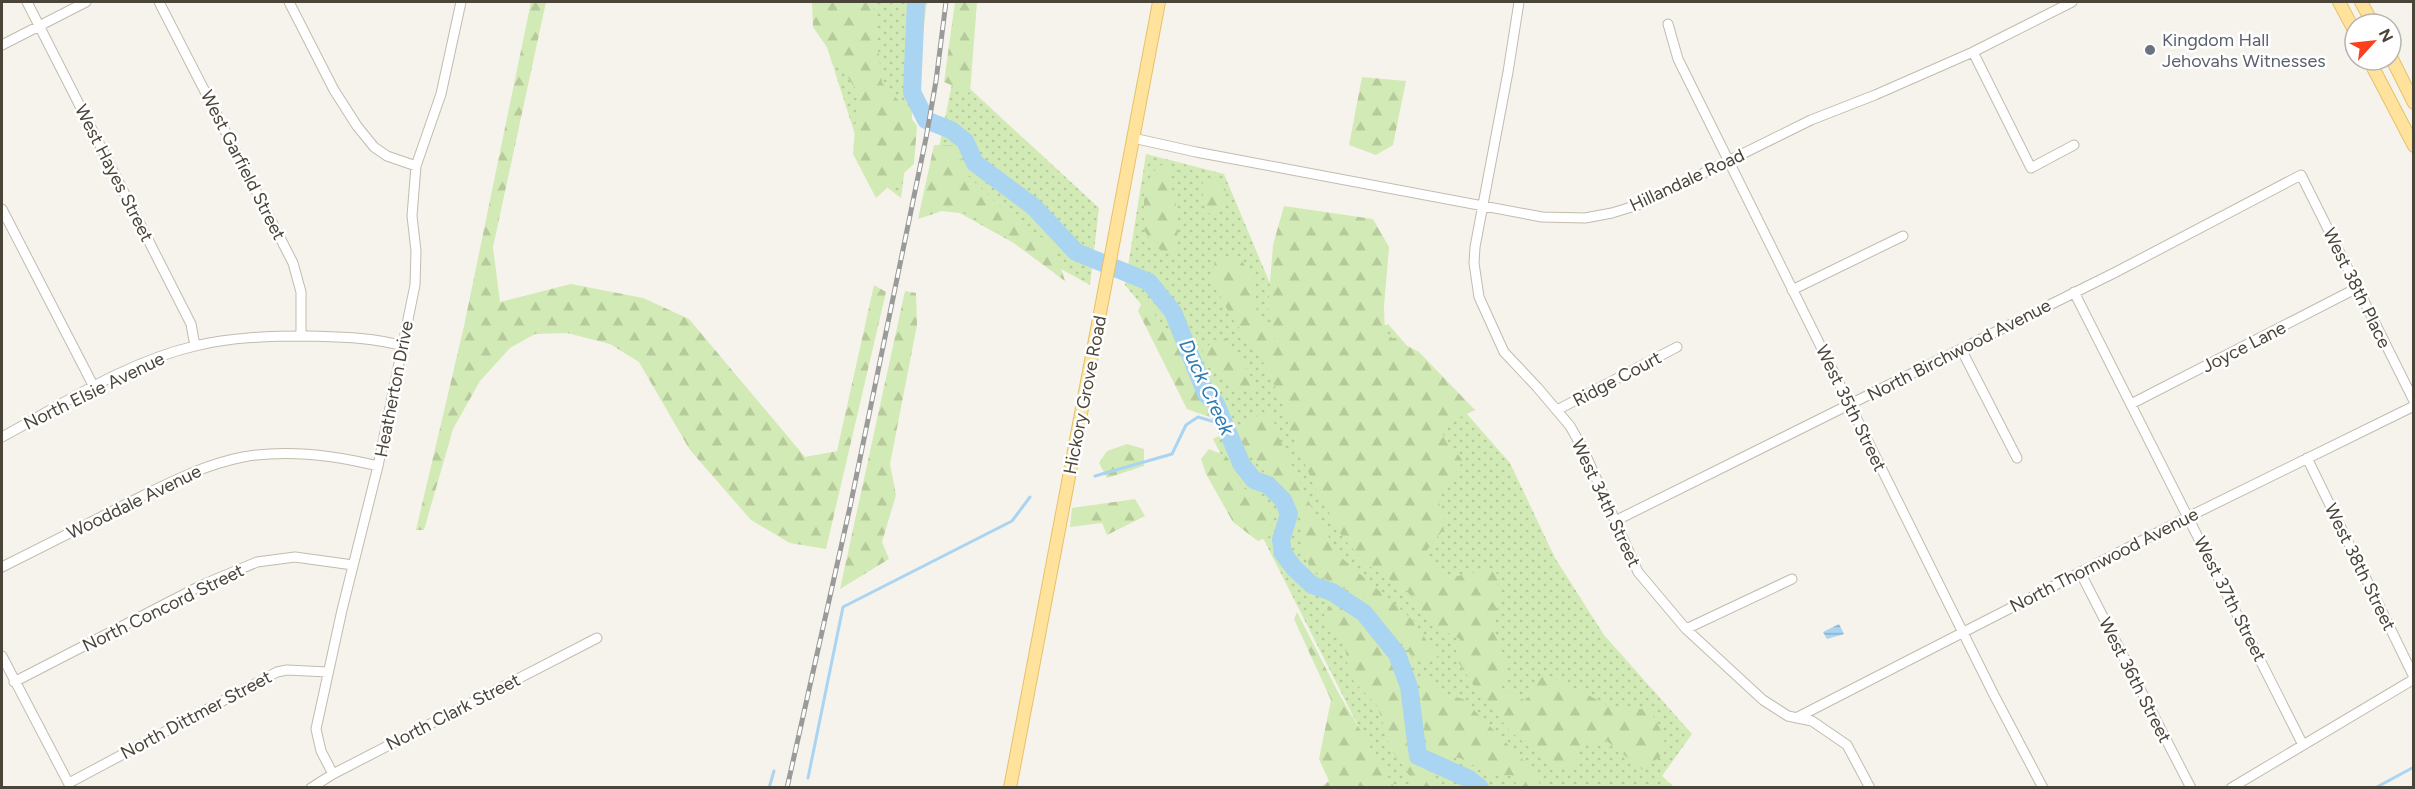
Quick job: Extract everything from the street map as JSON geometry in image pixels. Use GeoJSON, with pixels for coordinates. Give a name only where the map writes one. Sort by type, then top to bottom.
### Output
{"type":"FeatureCollection","features":[{"type":"Feature","properties":{"kind":"main road","name":"Hickory Grove Road"},"geometry":{"type":"LineString","coordinates":[[1010,788],[1159,2]]}},
{"type":"Feature","properties":{"kind":"main road"},"geometry":{"type":"LineString","coordinates":[[2375,72],[2414,146]]}},
{"type":"Feature","properties":{"kind":"main road"},"geometry":{"type":"LineString","coordinates":[[2398,72],[2414,103]]}},
{"type":"Feature","properties":{"kind":"street","name":"West Hayes Street"},"geometry":{"type":"LineString","coordinates":[[27,2],[191,324],[195,346]]}},
{"type":"Feature","properties":{"kind":"street"},"geometry":{"type":"LineString","coordinates":[[2,45],[86,2]]}},
{"type":"Feature","properties":{"kind":"street","name":"West Garfield Street"},"geometry":{"type":"LineString","coordinates":[[159,2],[294,263],[301,292],[301,336]]}},
{"type":"Feature","properties":{"kind":"street"},"geometry":{"type":"LineString","coordinates":[[289,2],[334,90],[357,126],[374,147],[387,156],[416,166]]}},
{"type":"Feature","properties":{"kind":"street","name":"Heatherton Drive"},"geometry":{"type":"LineString","coordinates":[[333,774],[321,751],[316,729],[378,466],[415,285],[416,251],[412,216],[416,166],[441,94],[461,2]]}},
{"type":"Feature","properties":{"kind":"street","name":"West 34th Street"},"geometry":{"type":"LineString","coordinates":[[1519,2],[1474,263],[1479,297],[1484,312],[1504,352],[1570,426],[1583,449],[1638,572],[1686,629],[1763,700],[1788,716],[1812,722],[1847,745],[1870,788]]}},
{"type":"Feature","properties":{"kind":"street","name":"Hillandale Road"},"geometry":{"type":"LineString","coordinates":[[1133,138],[1482,207],[1542,217],[1585,218],[1641,204],[1822,116],[1973,52],[2072,2]]}},
{"type":"Feature","properties":{"kind":"street","name":"West 35th Street"},"geometry":{"type":"LineString","coordinates":[[1668,24],[1678,59],[1962,632],[2043,788]]}},
{"type":"Feature","properties":{"kind":"street"},"geometry":{"type":"LineString","coordinates":[[1973,52],[2031,168],[2074,145]]}},
{"type":"Feature","properties":{"kind":"street","name":"West 38th Place"},"geometry":{"type":"LineString","coordinates":[[2301,175],[2414,401]]}},
{"type":"Feature","properties":{"kind":"street","name":"North Birchwood Avenue"},"geometry":{"type":"LineString","coordinates":[[1615,521],[1961,349],[2301,175]]}},
{"type":"Feature","properties":{"kind":"street"},"geometry":{"type":"LineString","coordinates":[[2,209],[94,387]]}},
{"type":"Feature","properties":{"kind":"street"},"geometry":{"type":"LineString","coordinates":[[1792,290],[1903,236]]}},
{"type":"Feature","properties":{"kind":"street","name":"Joyce Lane"},"geometry":{"type":"LineString","coordinates":[[2131,404],[2357,288]]}},
{"type":"Feature","properties":{"kind":"street","name":"West 37th Street"},"geometry":{"type":"LineString","coordinates":[[2074,292],[2303,745]]}},
{"type":"Feature","properties":{"kind":"street","name":"North Elsie Avenue"},"geometry":{"type":"LineString","coordinates":[[2,437],[134,368],[195,346],[218,341],[301,336],[382,340],[403,346]]}},
{"type":"Feature","properties":{"kind":"street","name":"Ridge Court"},"geometry":{"type":"LineString","coordinates":[[1557,410],[1677,347]]}},
{"type":"Feature","properties":{"kind":"street"},"geometry":{"type":"LineString","coordinates":[[1961,349],[2017,458]]}},
{"type":"Feature","properties":{"kind":"street","name":"North Thornwood Avenue"},"geometry":{"type":"LineString","coordinates":[[1796,718],[2188,517],[2414,406]]}},
{"type":"Feature","properties":{"kind":"street","name":"Wooddale Avenue"},"geometry":{"type":"LineString","coordinates":[[2,567],[208,466],[231,460],[287,453],[346,458],[378,466]]}},
{"type":"Feature","properties":{"kind":"street","name":"West 38th Street"},"geometry":{"type":"LineString","coordinates":[[2307,458],[2414,678]]}},
{"type":"Feature","properties":{"kind":"street","name":"North Concord Street"},"geometry":{"type":"LineString","coordinates":[[14,682],[202,585],[257,562],[295,557],[353,565]]}},
{"type":"Feature","properties":{"kind":"street","name":"West 36th Street"},"geometry":{"type":"LineString","coordinates":[[2080,572],[2191,788]]}},
{"type":"Feature","properties":{"kind":"street"},"geometry":{"type":"LineString","coordinates":[[1686,629],[1792,579]]}},
{"type":"Feature","properties":{"kind":"street","name":"North Clark Street"},"geometry":{"type":"LineString","coordinates":[[311,788],[333,774],[597,638]]}},
{"type":"Feature","properties":{"kind":"street"},"geometry":{"type":"LineString","coordinates":[[2,656],[70,785]]}},
{"type":"Feature","properties":{"kind":"street","name":"North Dittmer Street"},"geometry":{"type":"LineString","coordinates":[[70,785],[277,672],[287,670],[328,672]]}},
{"type":"Feature","properties":{"kind":"street"},"geometry":{"type":"LineString","coordinates":[[2231,788],[2414,678]]}},
{"type":"Feature","properties":{"kind":"green space"},"geometry":{"type":"Polygon","coordinates":[[[531,2],[546,2],[493,247],[500,302],[571,284],[643,298],[689,319],[805,457],[837,451],[874,285],[886,292],[826,549],[790,543],[751,520],[690,450],[639,362],[610,344],[567,333],[535,334],[510,348],[480,381],[453,429],[424,530],[416,530],[464,326],[531,2]]]}},
{"type":"Feature","properties":{"kind":"green space"},"geometry":{"type":"Polygon","coordinates":[[[812,2],[873,2],[882,83],[899,101],[917,126],[914,164],[876,198],[853,154],[858,92],[813,27],[812,2]]]}},
{"type":"Feature","properties":{"kind":"green space"},"geometry":{"type":"Polygon","coordinates":[[[818,2],[927,2],[901,198],[867,172],[818,19],[818,2]]]}},
{"type":"Feature","properties":{"kind":"green space"},"geometry":{"type":"Polygon","coordinates":[[[955,2],[977,2],[970,93],[944,82],[955,2]]]}},
{"type":"Feature","properties":{"kind":"green space"},"geometry":{"type":"Polygon","coordinates":[[[954,74],[1099,208],[1090,285],[929,196],[954,74]]]}},
{"type":"Feature","properties":{"kind":"green space"},"geometry":{"type":"Polygon","coordinates":[[[1362,77],[1406,81],[1393,145],[1376,155],[1349,145],[1362,77]]]}},
{"type":"Feature","properties":{"kind":"green space"},"geometry":{"type":"Polygon","coordinates":[[[934,145],[955,145],[967,175],[1011,217],[1054,246],[1065,281],[976,215],[942,211],[918,219],[934,145]]]}},
{"type":"Feature","properties":{"kind":"green space"},"geometry":{"type":"Polygon","coordinates":[[[1146,154],[1224,174],[1303,362],[1388,324],[1510,463],[1555,558],[1604,635],[1692,734],[1662,776],[1674,787],[1389,787],[1213,439],[1236,427],[1226,407],[1125,285],[1146,154]]]}},
{"type":"Feature","properties":{"kind":"green space"},"geometry":{"type":"Polygon","coordinates":[[[1161,165],[1178,170],[1168,180],[1177,215],[1177,241],[1175,251],[1166,253],[1154,246],[1144,230],[1144,190],[1152,173],[1161,165]]]}},
{"type":"Feature","properties":{"kind":"green space"},"geometry":{"type":"Polygon","coordinates":[[[1203,177],[1215,179],[1226,190],[1221,205],[1209,214],[1203,203],[1203,177]]]}},
{"type":"Feature","properties":{"kind":"green space"},"geometry":{"type":"Polygon","coordinates":[[[1284,206],[1373,219],[1389,247],[1384,306],[1385,334],[1419,352],[1475,410],[1438,428],[1463,461],[1438,499],[1446,526],[1424,554],[1445,579],[1496,567],[1499,596],[1493,629],[1507,664],[1502,688],[1526,701],[1543,675],[1565,683],[1607,705],[1650,710],[1665,738],[1661,756],[1643,770],[1607,741],[1581,746],[1574,767],[1555,769],[1509,730],[1474,686],[1455,657],[1460,639],[1434,626],[1407,591],[1365,563],[1343,538],[1316,489],[1291,433],[1280,397],[1258,352],[1231,317],[1212,280],[1215,260],[1239,258],[1252,274],[1255,306],[1275,340],[1268,307],[1273,245],[1284,206]]]}},
{"type":"Feature","properties":{"kind":"green space"},"geometry":{"type":"Polygon","coordinates":[[[905,291],[916,293],[917,325],[890,464],[896,495],[882,542],[889,559],[840,589],[905,291]]]}},
{"type":"Feature","properties":{"kind":"green space"},"geometry":{"type":"Polygon","coordinates":[[[1145,295],[1160,325],[1185,353],[1201,393],[1225,415],[1218,420],[1187,409],[1138,311],[1145,295]]]}},
{"type":"Feature","properties":{"kind":"green space"},"geometry":{"type":"Polygon","coordinates":[[[1222,334],[1261,391],[1235,388],[1212,370],[1202,351],[1222,334]]]}},
{"type":"Feature","properties":{"kind":"green space"},"geometry":{"type":"Polygon","coordinates":[[[1270,410],[1280,440],[1318,521],[1344,560],[1414,621],[1439,660],[1415,661],[1389,624],[1360,593],[1337,587],[1310,568],[1303,548],[1302,522],[1290,499],[1261,468],[1237,437],[1247,421],[1270,410]]]}},
{"type":"Feature","properties":{"kind":"green space"},"geometry":{"type":"Polygon","coordinates":[[[1127,444],[1144,449],[1144,466],[1107,478],[1099,463],[1107,451],[1127,444]]]}},
{"type":"Feature","properties":{"kind":"green space"},"geometry":{"type":"Polygon","coordinates":[[[1209,449],[1226,456],[1242,487],[1270,505],[1270,536],[1258,541],[1233,522],[1206,474],[1201,459],[1209,449]]]}},
{"type":"Feature","properties":{"kind":"green space"},"geometry":{"type":"Polygon","coordinates":[[[1135,499],[1145,516],[1107,535],[1102,523],[1070,527],[1072,508],[1135,499]]]}},
{"type":"Feature","properties":{"kind":"green space"},"geometry":{"type":"Polygon","coordinates":[[[1328,606],[1345,611],[1361,620],[1371,628],[1387,648],[1399,672],[1406,696],[1406,737],[1411,755],[1419,768],[1439,787],[1417,787],[1390,747],[1378,707],[1349,676],[1345,645],[1325,624],[1328,606]]]}},
{"type":"Feature","properties":{"kind":"green space"},"geometry":{"type":"Polygon","coordinates":[[[1297,612],[1339,694],[1394,787],[1321,787],[1329,781],[1319,759],[1331,700],[1294,619],[1297,612]]]}},
{"type":"Feature","properties":{"kind":"green space"},"geometry":{"type":"Polygon","coordinates":[[[1422,672],[1448,695],[1463,699],[1523,760],[1542,787],[1518,787],[1511,775],[1493,776],[1460,758],[1428,756],[1419,681],[1422,672]]]}},
{"type":"Feature","properties":{"kind":"water"},"geometry":{"type":"Polygon","coordinates":[[[1839,624],[1844,634],[1827,639],[1823,632],[1839,624]]]}},
{"type":"Feature","properties":{"kind":"waterway","name":"Duck Creek"},"geometry":{"type":"LineString","coordinates":[[916,2],[912,92],[926,120],[951,130],[965,141],[975,163],[1034,207],[1076,252],[1149,282],[1173,312],[1206,394],[1215,402],[1242,465],[1254,480],[1268,485],[1283,500],[1289,514],[1281,540],[1283,553],[1294,568],[1312,585],[1332,592],[1364,613],[1397,654],[1409,687],[1418,756],[1469,779],[1480,788]]}},
{"type":"Feature","properties":{"kind":"waterway"},"geometry":{"type":"LineString","coordinates":[[1095,476],[1172,454],[1186,425],[1198,417],[1225,425]]}},
{"type":"Feature","properties":{"kind":"waterway"},"geometry":{"type":"LineString","coordinates":[[808,778],[843,607],[1012,521],[1030,497]]}},
{"type":"Feature","properties":{"kind":"waterway"},"geometry":{"type":"LineString","coordinates":[[2375,788],[2414,767]]}},
{"type":"Feature","properties":{"kind":"waterway"},"geometry":{"type":"LineString","coordinates":[[769,788],[774,771]]}},
{"type":"Feature","properties":{"kind":"railway"},"geometry":{"type":"LineString","coordinates":[[787,788],[850,507],[926,138],[946,2]]}},
{"type":"Feature","properties":{"kind":"place","name":"Kingdom Hall Jehovahs Witnesses"},"geometry":{"type":"Point","coordinates":[2150,50]}}]}
